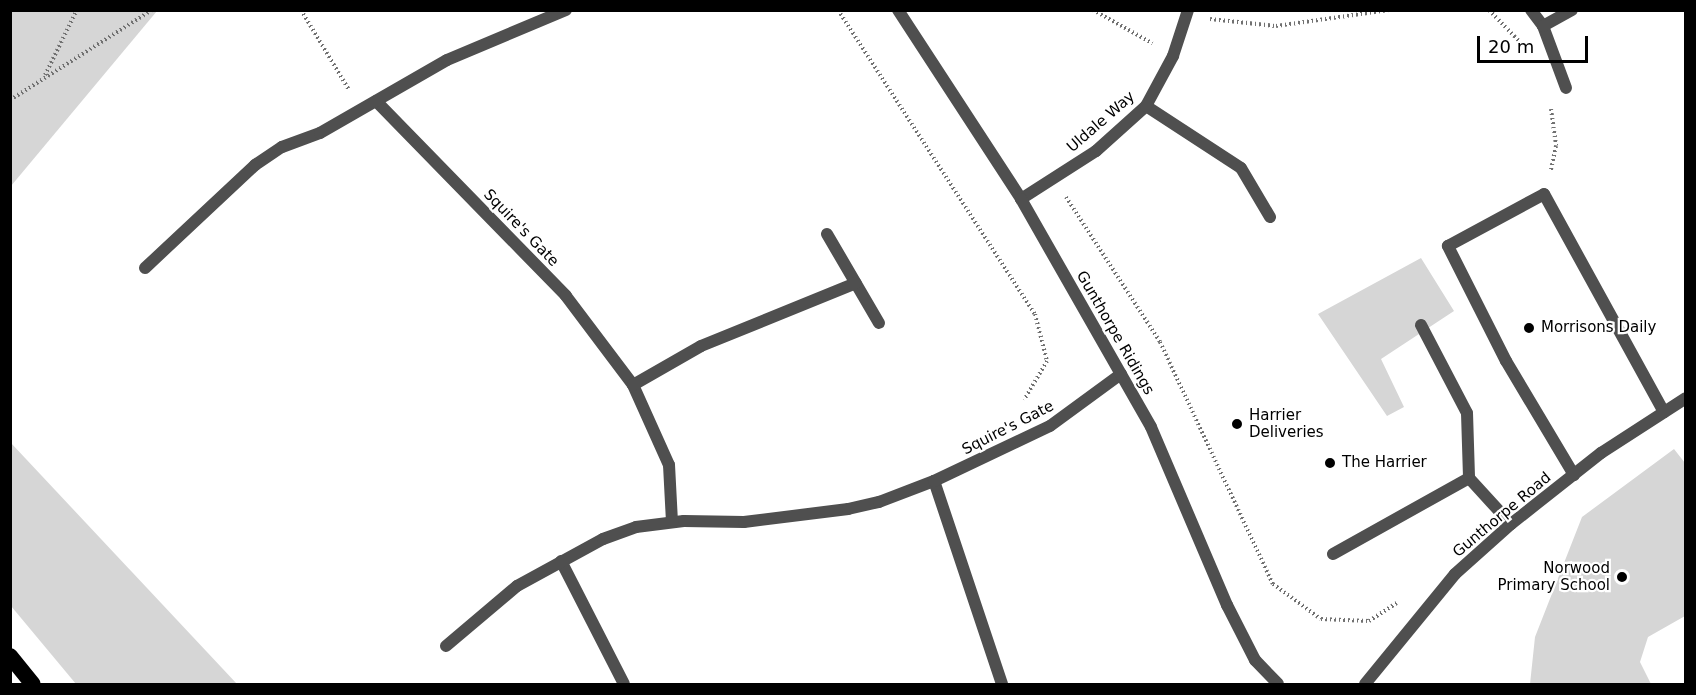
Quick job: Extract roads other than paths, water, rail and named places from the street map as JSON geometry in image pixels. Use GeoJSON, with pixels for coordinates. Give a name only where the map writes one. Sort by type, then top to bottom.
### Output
{"type":"FeatureCollection","features":[{"type":"Feature","properties":{"kind":"highway"},"geometry":{"type":"LineString","coordinates":[[10,656],[33,684]]}},
{"type":"Feature","properties":{"kind":"street"},"geometry":{"type":"LineString","coordinates":[[144,268],[255,165],[282,147],[320,134],[447,60],[566,10]]}},
{"type":"Feature","properties":{"kind":"street","name":"Gunthorpe Ridings"},"geometry":{"type":"LineString","coordinates":[[898,10],[1021,199],[1151,427],[1227,605],[1255,660],[1278,684]]}},
{"type":"Feature","properties":{"kind":"street","name":"Uldale Way"},"geometry":{"type":"LineString","coordinates":[[1021,199],[1096,151],[1146,106],[1173,56],[1188,10]]}},
{"type":"Feature","properties":{"kind":"street"},"geometry":{"type":"LineString","coordinates":[[1531,10],[1543,26],[1566,88]]}},
{"type":"Feature","properties":{"kind":"street"},"geometry":{"type":"LineString","coordinates":[[1543,26],[1572,10]]}},
{"type":"Feature","properties":{"kind":"street","name":"Squire's Gate"},"geometry":{"type":"LineString","coordinates":[[376,101],[566,296],[633,385],[669,465],[672,522]]}},
{"type":"Feature","properties":{"kind":"street"},"geometry":{"type":"LineString","coordinates":[[1146,106],[1241,168],[1270,217]]}},
{"type":"Feature","properties":{"kind":"street"},"geometry":{"type":"LineString","coordinates":[[1574,475],[1506,361],[1448,246],[1544,194],[1664,412]]}},
{"type":"Feature","properties":{"kind":"street"},"geometry":{"type":"LineString","coordinates":[[827,234],[879,323]]}},
{"type":"Feature","properties":{"kind":"street"},"geometry":{"type":"LineString","coordinates":[[633,385],[701,346],[856,283]]}},
{"type":"Feature","properties":{"kind":"street"},"geometry":{"type":"LineString","coordinates":[[1421,325],[1467,413],[1469,478],[1511,524]]}},
{"type":"Feature","properties":{"kind":"street","name":"Squire's Gate"},"geometry":{"type":"LineString","coordinates":[[446,646],[518,586],[561,561],[636,527],[672,522],[744,522],[879,502],[934,481],[1050,426],[1121,374]]}},
{"type":"Feature","properties":{"kind":"street","name":"Gunthorpe Road"},"geometry":{"type":"LineString","coordinates":[[1365,684],[1455,574],[1511,524],[1574,475],[1686,398]]}},
{"type":"Feature","properties":{"kind":"street"},"geometry":{"type":"LineString","coordinates":[[1333,555],[1469,478]]}},
{"type":"Feature","properties":{"kind":"street"},"geometry":{"type":"LineString","coordinates":[[934,481],[1002,684]]}},
{"type":"Feature","properties":{"kind":"street"},"geometry":{"type":"LineString","coordinates":[[561,561],[624,684]]}},
{"type":"Feature","properties":{"kind":"place","name":"Morrisons Daily"},"geometry":{"type":"Point","coordinates":[1529,328]}},
{"type":"Feature","properties":{"kind":"place","name":"Harrier Deliveries"},"geometry":{"type":"Point","coordinates":[1237,424]}},
{"type":"Feature","properties":{"kind":"place","name":"The Harrier"},"geometry":{"type":"Point","coordinates":[1330,463]}},
{"type":"Feature","properties":{"kind":"place","name":"Norwood Primary School"},"geometry":{"type":"Point","coordinates":[1622,577]}}]}
